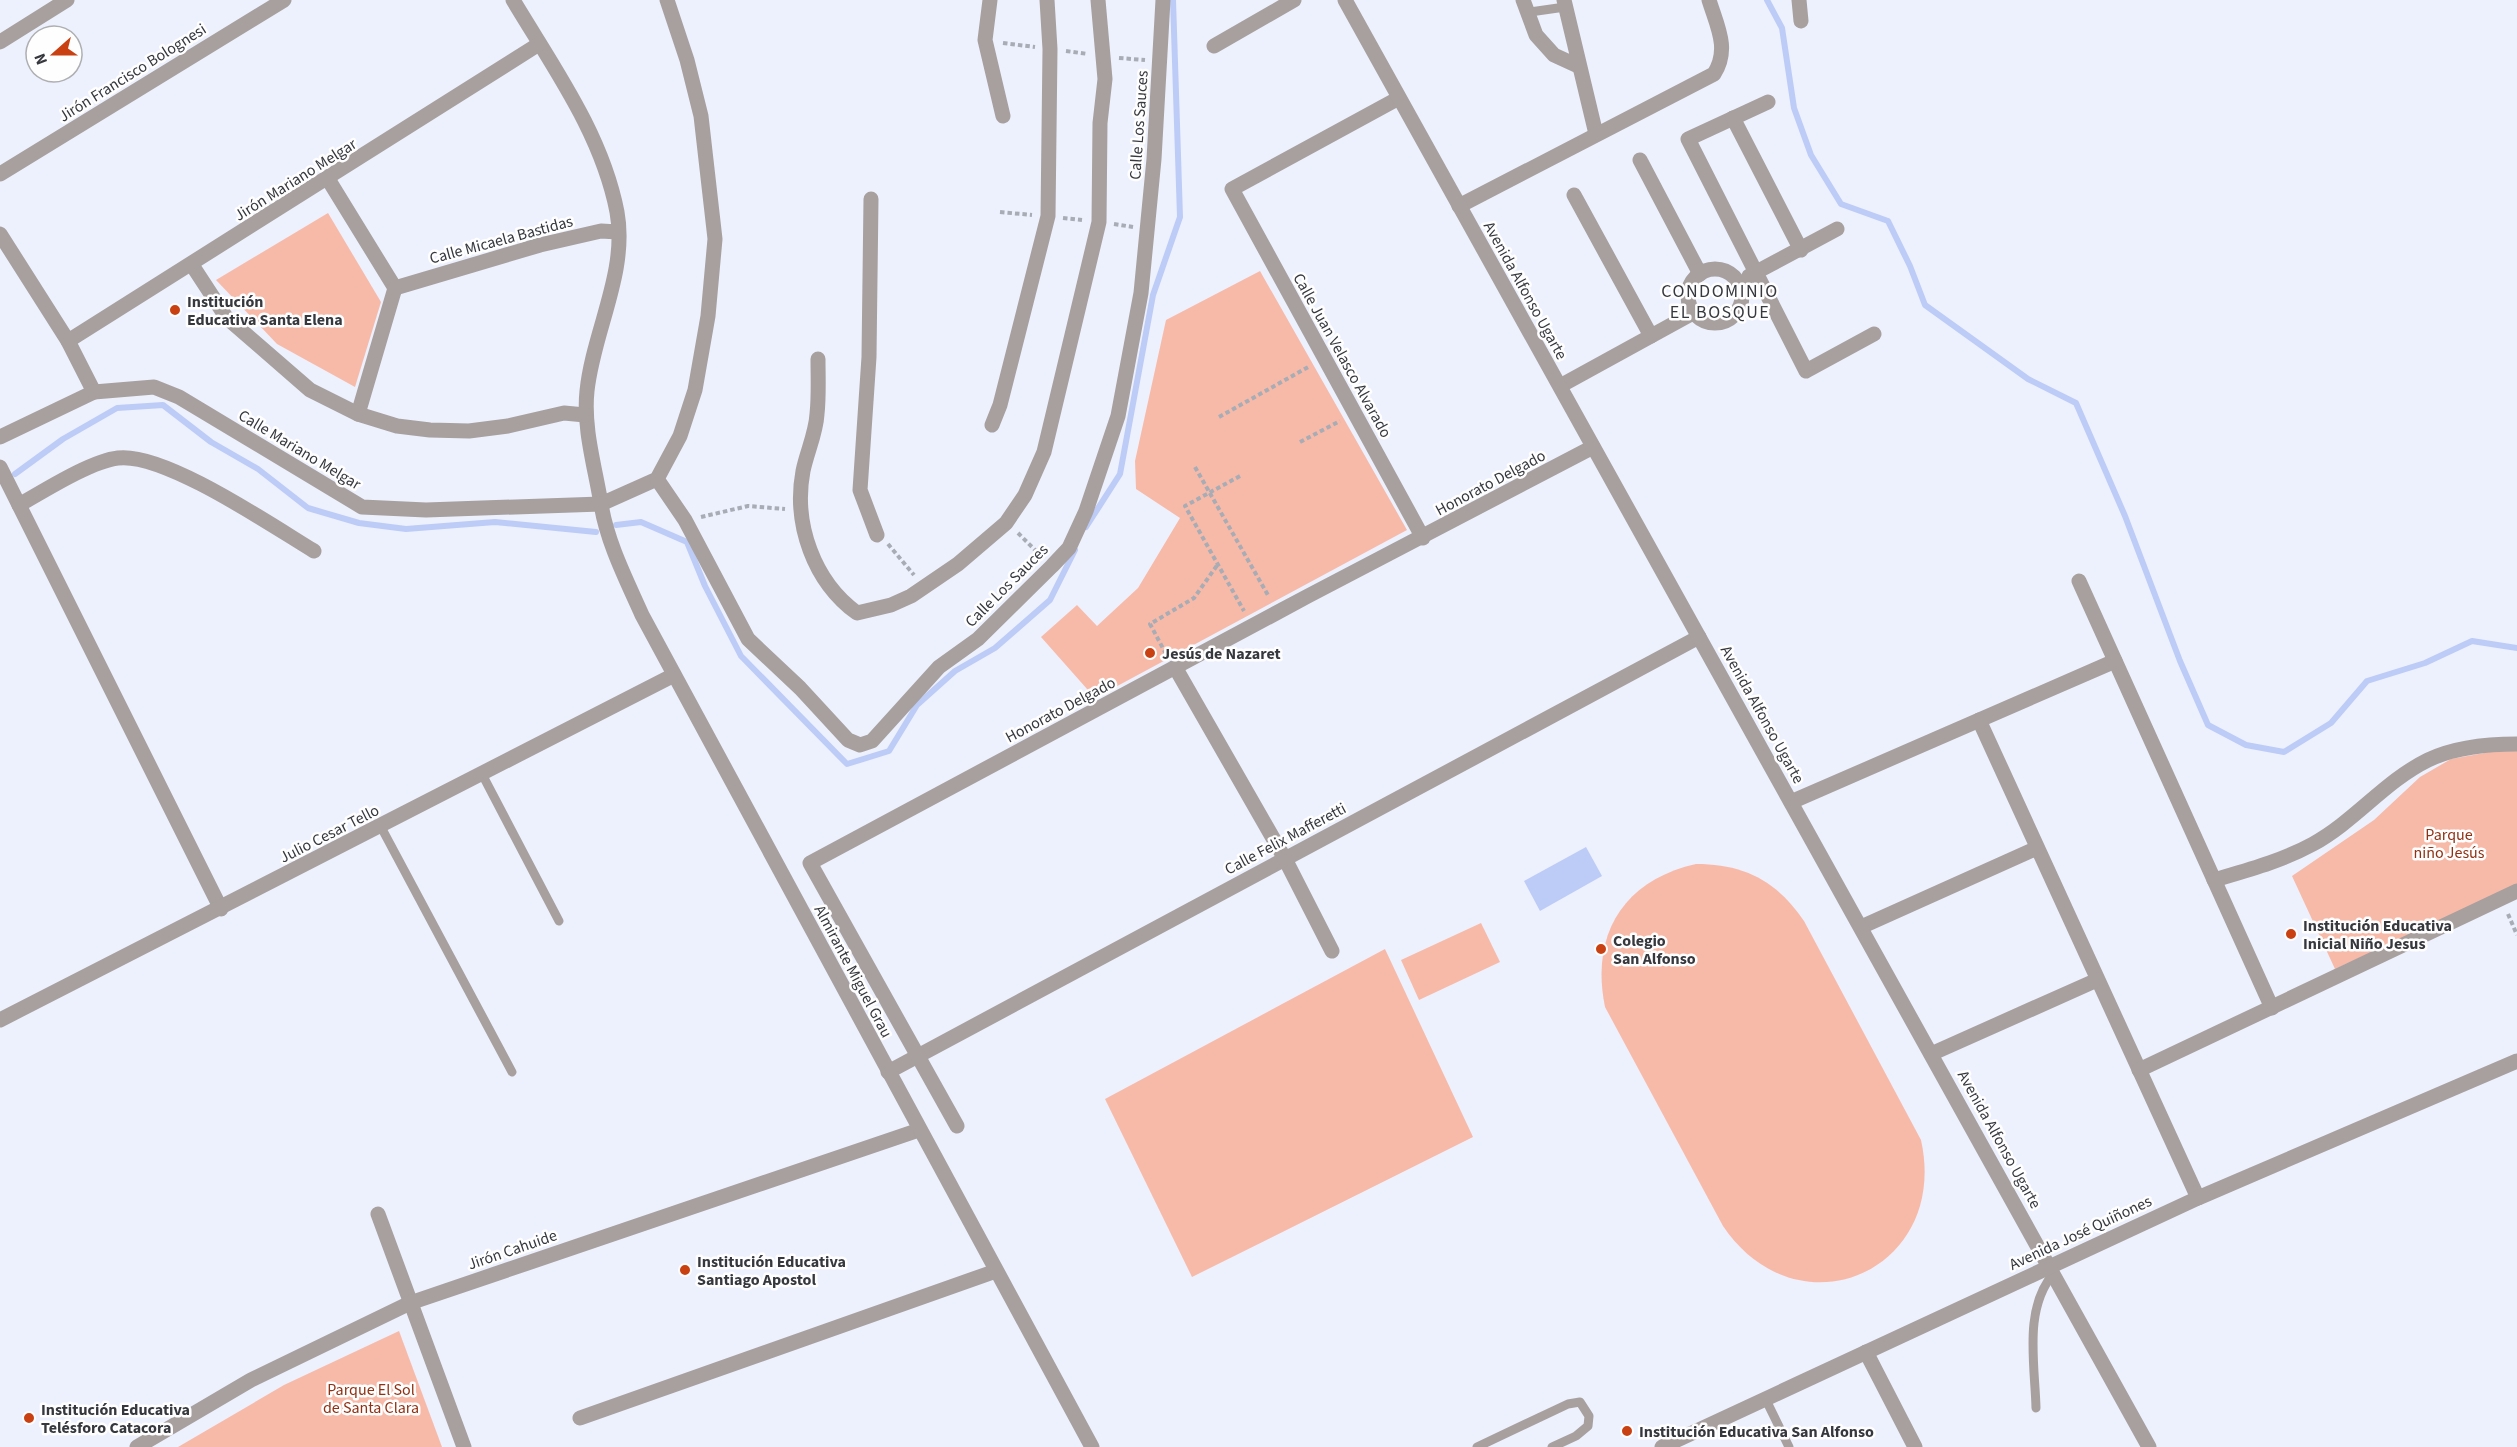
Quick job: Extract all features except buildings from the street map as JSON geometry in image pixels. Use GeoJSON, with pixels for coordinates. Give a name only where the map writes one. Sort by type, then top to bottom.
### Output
{"type":"FeatureCollection","features":[{"type":"Feature","properties":{"kind":"street"},"geometry":{"type":"LineString","coordinates":[[0,42],[66,0]]}},
{"type":"Feature","properties":{"kind":"street","name":"Jirón Francisco Bolognesi"},"geometry":{"type":"LineString","coordinates":[[0,174],[284,0]]}},
{"type":"Feature","properties":{"kind":"street","name":"Almirante Miguel Grau"},"geometry":{"type":"LineString","coordinates":[[513,0],[573,98],[600,157],[617,213],[618,257],[587,388],[585,415],[603,518],[617,558],[642,615],[674,675],[1092,1447]]}},
{"type":"Feature","properties":{"kind":"street"},"geometry":{"type":"LineString","coordinates":[[601,504],[657,479],[680,436],[695,390],[708,316],[715,239],[701,116],[687,60],[667,0]]}},
{"type":"Feature","properties":{"kind":"street"},"geometry":{"type":"LineString","coordinates":[[990,0],[985,40],[1003,116]]}},
{"type":"Feature","properties":{"kind":"street"},"geometry":{"type":"LineString","coordinates":[[992,425],[1000,405],[1048,216],[1050,49],[1047,0]]}},
{"type":"Feature","properties":{"kind":"street"},"geometry":{"type":"LineString","coordinates":[[818,359],[817,415],[803,473],[800,511],[816,568],[844,603],[857,613],[891,605],[924,588],[958,564],[1006,523],[1025,495],[1044,452],[1100,222],[1100,123],[1106,79],[1098,0]]}},
{"type":"Feature","properties":{"kind":"street","name":"Calle Los Sauces"},"geometry":{"type":"LineString","coordinates":[[657,479],[685,520],[748,639],[800,688],[848,740],[860,745],[872,741],[939,667],[978,639],[1052,566],[1068,548],[1086,511],[1118,416],[1141,293],[1163,0]]}},
{"type":"Feature","properties":{"kind":"street"},"geometry":{"type":"LineString","coordinates":[[1214,46],[1294,0]]}},
{"type":"Feature","properties":{"kind":"street","name":"Avenida Alfonso Ugarte"},"geometry":{"type":"LineString","coordinates":[[1345,0],[2052,1269],[2145,1446]]}},
{"type":"Feature","properties":{"kind":"street"},"geometry":{"type":"LineString","coordinates":[[1459,206],[1714,74],[1722,61],[1722,45],[1709,0]]}},
{"type":"Feature","properties":{"kind":"street"},"geometry":{"type":"LineString","coordinates":[[1799,0],[1801,21]]}},
{"type":"Feature","properties":{"kind":"street"},"geometry":{"type":"LineString","coordinates":[[1564,4],[1596,134]]}},
{"type":"Feature","properties":{"kind":"street"},"geometry":{"type":"LineString","coordinates":[[1527,6],[1536,35],[1554,55],[1578,66]]}},
{"type":"Feature","properties":{"kind":"street","name":"Jirón Mariano Melgar"},"geometry":{"type":"LineString","coordinates":[[68,341],[540,44]]}},
{"type":"Feature","properties":{"kind":"street","name":"Calle Juan Velasco Alvarado"},"geometry":{"type":"LineString","coordinates":[[1399,98],[1232,189],[1423,538]]}},
{"type":"Feature","properties":{"kind":"street"},"geometry":{"type":"LineString","coordinates":[[1768,102],[1688,140],[1806,370],[1874,334]]}},
{"type":"Feature","properties":{"kind":"street"},"geometry":{"type":"LineString","coordinates":[[1733,118],[1801,250]]}},
{"type":"Feature","properties":{"kind":"street"},"geometry":{"type":"LineString","coordinates":[[1640,160],[1700,274]]}},
{"type":"Feature","properties":{"kind":"street"},"geometry":{"type":"LineString","coordinates":[[328,179],[395,288],[358,414]]}},
{"type":"Feature","properties":{"kind":"street"},"geometry":{"type":"LineString","coordinates":[[1574,195],[1652,336]]}},
{"type":"Feature","properties":{"kind":"street"},"geometry":{"type":"LineString","coordinates":[[871,199],[869,357],[860,490],[877,535]]}},
{"type":"Feature","properties":{"kind":"street"},"geometry":{"type":"LineString","coordinates":[[1738,282],[1837,229]]}},
{"type":"Feature","properties":{"kind":"street","name":"Calle Micaela Bastidas"},"geometry":{"type":"LineString","coordinates":[[395,288],[540,245],[601,231],[618,232]]}},
{"type":"Feature","properties":{"kind":"street"},"geometry":{"type":"LineString","coordinates":[[0,234],[68,341],[94,392]]}},
{"type":"Feature","properties":{"kind":"street"},"geometry":{"type":"LineString","coordinates":[[192,265],[226,317],[310,390],[358,414],[397,426],[460,431],[508,426],[564,413],[585,415]]}},
{"type":"Feature","properties":{"kind":"street"},"geometry":{"type":"LineString","coordinates":[[1716,269],[1733,275],[1738,282],[1742,300],[1734,316],[1718,324],[1708,323],[1693,313],[1689,305],[1689,288],[1700,274],[1716,269]]}},
{"type":"Feature","properties":{"kind":"street"},"geometry":{"type":"LineString","coordinates":[[1560,386],[1693,313]]}},
{"type":"Feature","properties":{"kind":"street","name":"Calle Mariano Melgar"},"geometry":{"type":"LineString","coordinates":[[0,437],[94,392],[154,387],[179,397],[362,507],[426,510],[601,504]]}},
{"type":"Feature","properties":{"kind":"street","name":"Honorato Delgado"},"geometry":{"type":"LineString","coordinates":[[957,1126],[810,863],[1170,661],[1423,538],[1593,447]]}},
{"type":"Feature","properties":{"kind":"street"},"geometry":{"type":"LineString","coordinates":[[19,505],[84,471],[117,458],[144,459],[222,497],[314,551]]}},
{"type":"Feature","properties":{"kind":"street"},"geometry":{"type":"LineString","coordinates":[[0,467],[221,909]]}},
{"type":"Feature","properties":{"kind":"street"},"geometry":{"type":"LineString","coordinates":[[2079,582],[2272,1008]]}},
{"type":"Feature","properties":{"kind":"street","name":"Calle Felix Mafferetti"},"geometry":{"type":"LineString","coordinates":[[888,1072],[1699,636]]}},
{"type":"Feature","properties":{"kind":"street"},"geometry":{"type":"LineString","coordinates":[[1170,661],[1285,859],[1332,951]]}},
{"type":"Feature","properties":{"kind":"street"},"geometry":{"type":"LineString","coordinates":[[1791,802],[2115,661]]}},
{"type":"Feature","properties":{"kind":"street","name":"Julio Cesar Tello"},"geometry":{"type":"LineString","coordinates":[[0,1020],[221,909],[674,675]]}},
{"type":"Feature","properties":{"kind":"street"},"geometry":{"type":"LineString","coordinates":[[1979,720],[2198,1198]]}},
{"type":"Feature","properties":{"kind":"street"},"geometry":{"type":"LineString","coordinates":[[2214,880],[2285,858],[2314,844],[2339,828],[2404,774],[2428,760],[2456,749],[2517,744]]}},
{"type":"Feature","properties":{"kind":"street"},"geometry":{"type":"LineString","coordinates":[[1861,927],[2037,848]]}},
{"type":"Feature","properties":{"kind":"street"},"geometry":{"type":"LineString","coordinates":[[2139,1070],[2517,891]]}},
{"type":"Feature","properties":{"kind":"street"},"geometry":{"type":"LineString","coordinates":[[1931,1054],[2097,980]]}},
{"type":"Feature","properties":{"kind":"street","name":"Avenida José Quiñones"},"geometry":{"type":"LineString","coordinates":[[1662,1447],[2052,1269],[2198,1198],[2517,1061]]}},
{"type":"Feature","properties":{"kind":"street","name":"Jirón Cahuide"},"geometry":{"type":"LineString","coordinates":[[137,1447],[251,1380],[410,1302],[919,1130]]}},
{"type":"Feature","properties":{"kind":"street"},"geometry":{"type":"LineString","coordinates":[[378,1214],[464,1447]]}},
{"type":"Feature","properties":{"kind":"street"},"geometry":{"type":"LineString","coordinates":[[580,1418],[996,1271]]}},
{"type":"Feature","properties":{"kind":"street"},"geometry":{"type":"LineString","coordinates":[[1866,1352],[1916,1447]]}},
{"type":"Feature","properties":{"kind":"lane"},"geometry":{"type":"LineString","coordinates":[[1527,6],[1564,4]]}},
{"type":"Feature","properties":{"kind":"lane"},"geometry":{"type":"LineString","coordinates":[[482,774],[559,921]]}},
{"type":"Feature","properties":{"kind":"lane"},"geometry":{"type":"LineString","coordinates":[[381,826],[512,1072]]}},
{"type":"Feature","properties":{"kind":"lane"},"geometry":{"type":"LineString","coordinates":[[2036,1408],[2034,1322],[2039,1296],[2052,1269]]}},
{"type":"Feature","properties":{"kind":"lane"},"geometry":{"type":"LineString","coordinates":[[1766,1400],[1789,1447]]}},
{"type":"Feature","properties":{"kind":"lane"},"geometry":{"type":"LineString","coordinates":[[1477,1447],[1568,1404],[1580,1402],[1589,1416],[1588,1426],[1576,1437],[1552,1447]]}},
{"type":"Feature","properties":{"kind":"path"},"geometry":{"type":"LineString","coordinates":[[985,40],[1160,62]]}},
{"type":"Feature","properties":{"kind":"path"},"geometry":{"type":"LineString","coordinates":[[1000,212],[1147,229]]}},
{"type":"Feature","properties":{"kind":"path"},"geometry":{"type":"LineString","coordinates":[[1219,417],[1310,366]]}},
{"type":"Feature","properties":{"kind":"path"},"geometry":{"type":"LineString","coordinates":[[1300,441],[1341,421]]}},
{"type":"Feature","properties":{"kind":"path"},"geometry":{"type":"LineString","coordinates":[[1195,467],[1269,597]]}},
{"type":"Feature","properties":{"kind":"path"},"geometry":{"type":"LineString","coordinates":[[1240,476],[1185,506],[1244,611]]}},
{"type":"Feature","properties":{"kind":"path"},"geometry":{"type":"LineString","coordinates":[[685,520],[748,506],[800,511]]}},
{"type":"Feature","properties":{"kind":"path"},"geometry":{"type":"LineString","coordinates":[[1006,523],[1052,566]]}},
{"type":"Feature","properties":{"kind":"path"},"geometry":{"type":"LineString","coordinates":[[877,535],[897,551],[924,588]]}},
{"type":"Feature","properties":{"kind":"path"},"geometry":{"type":"LineString","coordinates":[[1170,661],[1150,624],[1194,598],[1218,564]]}},
{"type":"Feature","properties":{"kind":"path"},"geometry":{"type":"LineString","coordinates":[[2501,898],[2517,935]]}},
{"type":"Feature","properties":{"kind":"green space"},"geometry":{"type":"Polygon","coordinates":[[[328,213],[381,302],[355,387],[277,344],[216,280],[328,213]]]}},
{"type":"Feature","properties":{"kind":"green space"},"geometry":{"type":"Polygon","coordinates":[[[1260,271],[1407,530],[1095,698],[1041,637],[1077,605],[1097,626],[1138,588],[1180,518],[1136,489],[1135,461],[1166,320],[1260,271]]]}},
{"type":"Feature","properties":{"kind":"green space","name":"Parque niño Jesús"},"geometry":{"type":"Polygon","coordinates":[[[2501,750],[2517,751],[2517,886],[2335,969],[2292,876],[2374,820],[2420,777],[2451,759],[2501,750]]]}},
{"type":"Feature","properties":{"kind":"green space"},"geometry":{"type":"Polygon","coordinates":[[[1696,864],[1744,871],[1771,885],[1794,907],[1804,921],[1921,1140],[1924,1186],[1913,1224],[1891,1254],[1861,1274],[1826,1282],[1790,1278],[1754,1260],[1723,1226],[1605,1007],[1602,981],[1603,956],[1608,934],[1618,914],[1632,897],[1649,883],[1671,872],[1696,864]]]}},
{"type":"Feature","properties":{"kind":"green space"},"geometry":{"type":"Polygon","coordinates":[[[1481,923],[1500,962],[1419,1000],[1401,960],[1481,923]]]}},
{"type":"Feature","properties":{"kind":"green space"},"geometry":{"type":"Polygon","coordinates":[[[1385,949],[1473,1137],[1192,1277],[1105,1099],[1385,949]]]}},
{"type":"Feature","properties":{"kind":"green space","name":"Parque El Sol de Santa Clara"},"geometry":{"type":"Polygon","coordinates":[[[399,1331],[442,1447],[178,1447],[284,1385],[399,1331]]]}},
{"type":"Feature","properties":{"kind":"water"},"geometry":{"type":"Polygon","coordinates":[[[1586,847],[1602,876],[1540,911],[1524,881],[1586,847]]]}},
{"type":"Feature","properties":{"kind":"waterway"},"geometry":{"type":"LineString","coordinates":[[1086,527],[1120,474],[1153,295],[1180,217],[1173,0]]}},
{"type":"Feature","properties":{"kind":"waterway"},"geometry":{"type":"LineString","coordinates":[[1767,0],[1782,28],[1794,108],[1811,155],[1841,204],[1888,221],[1910,266],[1925,305],[2028,379],[2076,403],[2125,516],[2180,661],[2208,725],[2246,745],[2284,752],[2331,723],[2367,681],[2425,663],[2472,641],[2517,648]]}},
{"type":"Feature","properties":{"kind":"waterway"},"geometry":{"type":"LineString","coordinates":[[15,474],[63,439],[117,408],[163,405],[211,442],[258,469],[308,508],[359,523],[406,529],[495,522],[596,532]]}},
{"type":"Feature","properties":{"kind":"waterway"},"geometry":{"type":"LineString","coordinates":[[616,525],[641,522],[687,542],[705,586],[741,656],[847,764],[889,751],[917,705],[955,671],[995,648],[1050,600],[1075,550]]}},
{"type":"Feature","properties":{"kind":"place","name":"Institución Educativa Santa Elena"},"geometry":{"type":"Point","coordinates":[175,310]}},
{"type":"Feature","properties":{"kind":"place","name":"Jesús de Nazaret"},"geometry":{"type":"Point","coordinates":[1150,653]}},
{"type":"Feature","properties":{"kind":"place","name":"Institución Educativa Inicial Niño Jesus"},"geometry":{"type":"Point","coordinates":[2291,934]}},
{"type":"Feature","properties":{"kind":"place","name":"Colegio San Alfonso"},"geometry":{"type":"Point","coordinates":[1601,949]}},
{"type":"Feature","properties":{"kind":"place","name":"Institución Educativa Santiago Apostol"},"geometry":{"type":"Point","coordinates":[685,1270]}},
{"type":"Feature","properties":{"kind":"place","name":"Institución Educativa Telésforo Catacora"},"geometry":{"type":"Point","coordinates":[29,1418]}},
{"type":"Feature","properties":{"kind":"place","name":"Institución Educativa San Alfonso"},"geometry":{"type":"Point","coordinates":[1627,1431]}},
{"type":"Feature","properties":{"kind":"district","name":"CONDOMINIO EL BOSQUE"},"geometry":{"type":"Point","coordinates":[1720,301]}}]}
